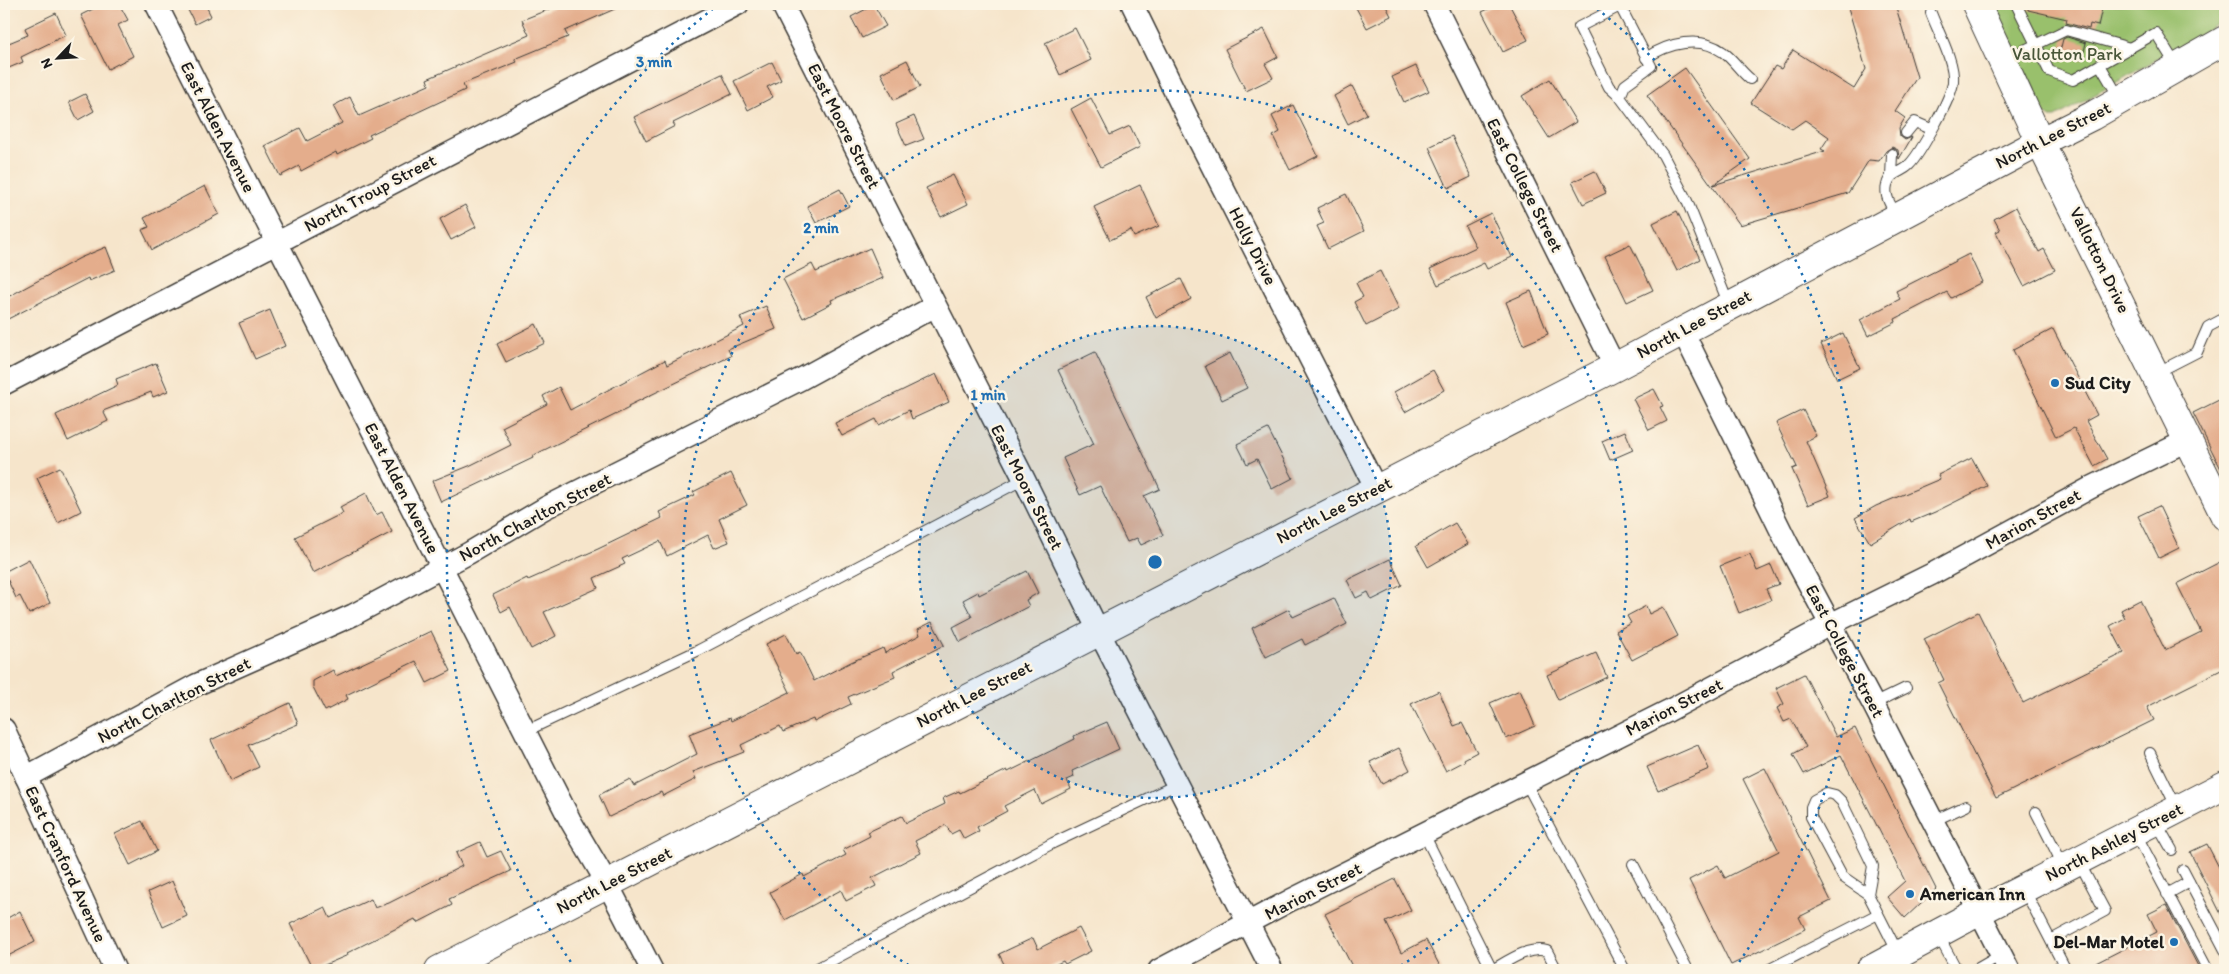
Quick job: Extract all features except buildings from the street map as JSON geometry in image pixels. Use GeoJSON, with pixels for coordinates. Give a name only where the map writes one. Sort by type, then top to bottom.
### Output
{"type":"FeatureCollection","features":[{"type":"Feature","properties":{"kind":"street","name":"East Alden Avenue"},"geometry":{"type":"LineString","coordinates":[[156,4],[276,243],[443,566],[570,820],[607,883],[652,970]]}},
{"type":"Feature","properties":{"kind":"street","name":"North Troup Street"},"geometry":{"type":"LineString","coordinates":[[4,384],[738,4]]}},
{"type":"Feature","properties":{"kind":"street","name":"East Moore Street"},"geometry":{"type":"LineString","coordinates":[[782,4],[1272,970]]}},
{"type":"Feature","properties":{"kind":"street","name":"Holly Drive"},"geometry":{"type":"LineString","coordinates":[[1132,4],[1193,129],[1376,488]]}},
{"type":"Feature","properties":{"kind":"street","name":"East College Street"},"geometry":{"type":"LineString","coordinates":[[1434,4],[1615,367]]}},
{"type":"Feature","properties":{"kind":"street","name":"Vallotton Drive"},"geometry":{"type":"LineString","coordinates":[[1976,4],[2040,142],[2188,440],[2222,502]]}},
{"type":"Feature","properties":{"kind":"street","name":"North Lee Street"},"geometry":{"type":"LineString","coordinates":[[439,970],[1098,630],[1615,367],[2121,100],[2225,40]]}},
{"type":"Feature","properties":{"kind":"street","name":"North Charlton Street"},"geometry":{"type":"LineString","coordinates":[[26,777],[196,685],[353,614],[545,508],[801,379],[935,306]]}},
{"type":"Feature","properties":{"kind":"street","name":"East College Street"},"geometry":{"type":"LineString","coordinates":[[1682,330],[1788,545],[1873,704],[2005,963]]}},
{"type":"Feature","properties":{"kind":"street","name":"Marion Street"},"geometry":{"type":"LineString","coordinates":[[1158,970],[1668,711],[1831,624],[1932,574],[2092,487],[2188,440]]}},
{"type":"Feature","properties":{"kind":"street","name":"East Cranford Avenue"},"geometry":{"type":"LineString","coordinates":[[4,730],[115,970]]}},
{"type":"Feature","properties":{"kind":"street","name":"North Ashley Street"},"geometry":{"type":"LineString","coordinates":[[1885,965],[2023,888],[2156,820],[2223,791]]}},
{"type":"Feature","properties":{"kind":"lane"},"geometry":{"type":"LineString","coordinates":[[2016,4],[2049,71],[2072,80],[2156,33],[2177,68]]}},
{"type":"Feature","properties":{"kind":"lane"},"geometry":{"type":"LineString","coordinates":[[1620,97],[1625,85],[1651,66],[1620,6],[1579,27],[1609,87],[1620,97],[1663,155],[1694,218],[1729,306]]}},
{"type":"Feature","properties":{"kind":"lane"},"geometry":{"type":"LineString","coordinates":[[1891,176],[1908,166],[1947,103],[1953,83],[1953,71],[1931,13]]}},
{"type":"Feature","properties":{"kind":"lane"},"geometry":{"type":"LineString","coordinates":[[2003,61],[2066,30],[2130,48]]}},
{"type":"Feature","properties":{"kind":"lane"},"geometry":{"type":"LineString","coordinates":[[1646,58],[1670,44],[1704,43],[1723,52],[1740,72],[1750,79]]}},
{"type":"Feature","properties":{"kind":"lane"},"geometry":{"type":"LineString","coordinates":[[2100,65],[2121,100]]}},
{"type":"Feature","properties":{"kind":"lane"},"geometry":{"type":"LineString","coordinates":[[1906,133],[1915,122],[1931,128]]}},
{"type":"Feature","properties":{"kind":"lane"},"geometry":{"type":"LineString","coordinates":[[1892,154],[1891,176],[1885,194],[1897,217]]}},
{"type":"Feature","properties":{"kind":"lane"},"geometry":{"type":"LineString","coordinates":[[2155,373],[2197,352],[2208,326],[2225,318]]}},
{"type":"Feature","properties":{"kind":"lane"},"geometry":{"type":"LineString","coordinates":[[526,731],[699,650],[1024,479]]}},
{"type":"Feature","properties":{"kind":"lane"},"geometry":{"type":"LineString","coordinates":[[1873,704],[1906,688]]}},
{"type":"Feature","properties":{"kind":"lane"},"geometry":{"type":"LineString","coordinates":[[2150,752],[2156,820],[2167,894],[2208,970]]}},
{"type":"Feature","properties":{"kind":"lane"},"geometry":{"type":"LineString","coordinates":[[1526,783],[1625,970]]}},
{"type":"Feature","properties":{"kind":"lane"},"geometry":{"type":"LineString","coordinates":[[814,970],[1053,843],[1178,784]]}},
{"type":"Feature","properties":{"kind":"lane"},"geometry":{"type":"LineString","coordinates":[[1868,894],[1873,866],[1842,802],[1835,795],[1828,793],[1814,800],[1811,817],[1842,877],[1868,894],[1878,914],[1885,965]]}},
{"type":"Feature","properties":{"kind":"lane"},"geometry":{"type":"LineString","coordinates":[[1933,821],[1966,806]]}},
{"type":"Feature","properties":{"kind":"lane"},"geometry":{"type":"LineString","coordinates":[[2036,812],[2105,911],[2051,940]]}},
{"type":"Feature","properties":{"kind":"lane"},"geometry":{"type":"LineString","coordinates":[[2156,820],[2172,850]]}},
{"type":"Feature","properties":{"kind":"lane"},"geometry":{"type":"LineString","coordinates":[[1424,834],[1492,970],[1532,950],[1539,949],[1547,951],[1557,970]]}},
{"type":"Feature","properties":{"kind":"lane"},"geometry":{"type":"LineString","coordinates":[[1633,864],[1688,970]]}},
{"type":"Feature","properties":{"kind":"lane"},"geometry":{"type":"LineString","coordinates":[[2183,870],[2225,950]]}},
{"type":"Feature","properties":{"kind":"lane"},"geometry":{"type":"LineString","coordinates":[[2167,894],[2189,882]]}},
{"type":"Feature","properties":{"kind":"lane"},"geometry":{"type":"LineString","coordinates":[[2023,888],[2066,970]]}},
{"type":"Feature","properties":{"kind":"lane"},"geometry":{"type":"LineString","coordinates":[[1768,970],[1878,914]]}},
{"type":"Feature","properties":{"kind":"lane"},"geometry":{"type":"LineString","coordinates":[[1938,934],[1957,970]]}},
{"type":"Feature","properties":{"kind":"lane"},"geometry":{"type":"LineString","coordinates":[[1975,970],[2005,963]]}},
{"type":"Feature","properties":{"kind":"green space","name":"Vallotton Park"},"geometry":{"type":"Polygon","coordinates":[[[1989,4],[2225,4],[2225,20],[2056,117],[2049,117],[2040,111],[1989,4]]]}},
{"type":"Feature","properties":{"kind":"place","name":"Sud City"},"geometry":{"type":"Point","coordinates":[2055,383]}},
{"type":"Feature","properties":{"kind":"place","name":"American Inn"},"geometry":{"type":"Point","coordinates":[1910,894]}},
{"type":"Feature","properties":{"kind":"place","name":"Del-Mar Motel"},"geometry":{"type":"Point","coordinates":[2174,942]}}]}
